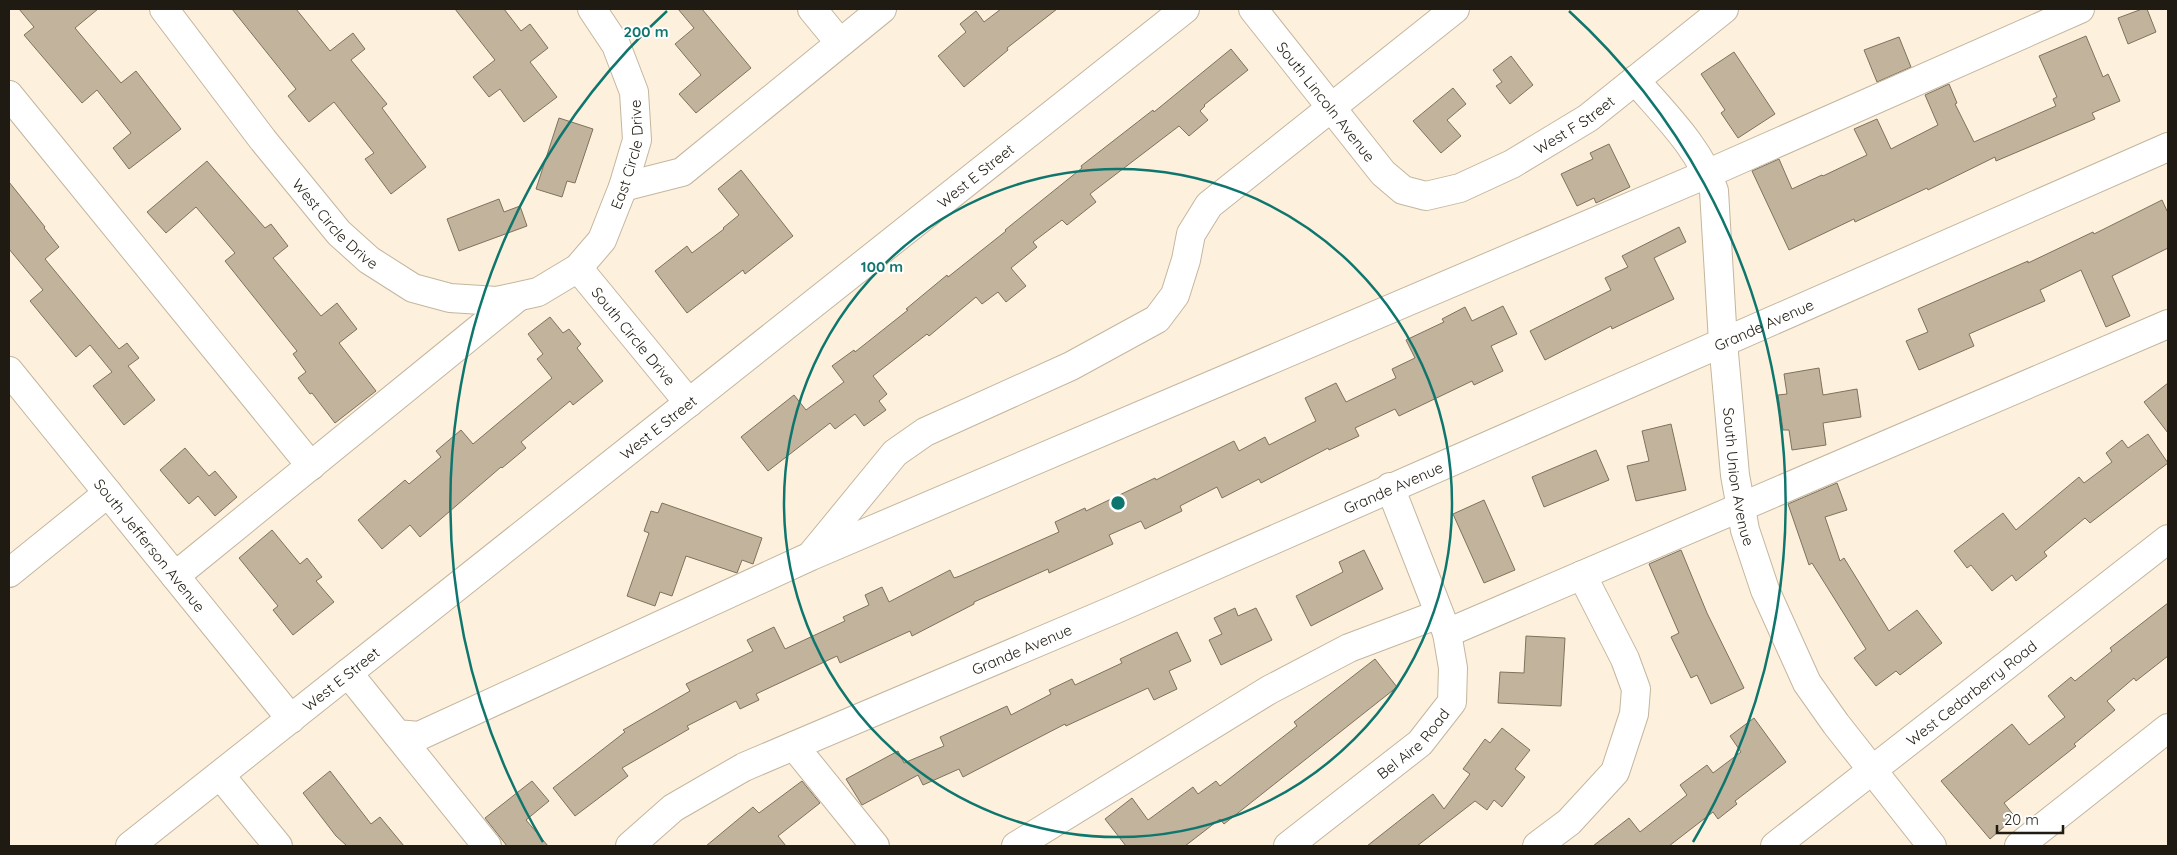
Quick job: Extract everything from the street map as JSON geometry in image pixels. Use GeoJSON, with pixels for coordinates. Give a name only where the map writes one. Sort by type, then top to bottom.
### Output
{"type":"FeatureCollection","features":[{"type":"Feature","properties":{"kind":"street","name":"West Circle Drive"},"geometry":{"type":"LineString","coordinates":[[164,9],[263,140],[332,225],[369,260],[413,288],[450,298],[497,301],[538,292],[578,268]]}},
{"type":"Feature","properties":{"kind":"street","name":"East Circle Drive"},"geometry":{"type":"LineString","coordinates":[[578,268],[602,240],[623,187],[637,140],[634,92],[616,45],[592,9]]}},
{"type":"Feature","properties":{"kind":"street"},"geometry":{"type":"LineString","coordinates":[[812,9],[840,43]]}},
{"type":"Feature","properties":{"kind":"street"},"geometry":{"type":"LineString","coordinates":[[623,187],[682,172],[882,9]]}},
{"type":"Feature","properties":{"kind":"street","name":"West E Street"},"geometry":{"type":"LineString","coordinates":[[130,846],[1185,9]]}},
{"type":"Feature","properties":{"kind":"street","name":"South Lincoln Avenue"},"geometry":{"type":"LineString","coordinates":[[1253,9],[1383,173],[1403,190]]}},
{"type":"Feature","properties":{"kind":"street"},"geometry":{"type":"LineString","coordinates":[[810,556],[895,453],[925,432],[1071,366],[1157,319],[1175,295],[1186,260],[1190,234],[1209,205],[1455,9]]}},
{"type":"Feature","properties":{"kind":"street","name":"West F Street"},"geometry":{"type":"LineString","coordinates":[[1403,190],[1426,196],[1460,188],[1512,164],[1588,118],[1724,9]]}},
{"type":"Feature","properties":{"kind":"street"},"geometry":{"type":"LineString","coordinates":[[397,734],[419,736],[810,556],[1708,173],[2080,9]]}},
{"type":"Feature","properties":{"kind":"street","name":"South Union Avenue"},"geometry":{"type":"LineString","coordinates":[[1635,80],[1689,144],[1708,173],[1714,191],[1723,342],[1735,475],[1745,530],[1765,590],[1807,683],[1836,724],[1932,846]]}},
{"type":"Feature","properties":{"kind":"street"},"geometry":{"type":"LineString","coordinates":[[9,95],[311,466]]}},
{"type":"Feature","properties":{"kind":"street","name":"Grande Avenue"},"geometry":{"type":"LineString","coordinates":[[642,843],[673,808],[744,767],[1116,609],[1390,487],[2168,147]]}},
{"type":"Feature","properties":{"kind":"street","name":"South Circle Drive"},"geometry":{"type":"LineString","coordinates":[[578,268],[689,403]]}},
{"type":"Feature","properties":{"kind":"street"},"geometry":{"type":"LineString","coordinates":[[175,576],[519,296]]}},
{"type":"Feature","properties":{"kind":"street"},"geometry":{"type":"LineString","coordinates":[[1016,846],[1270,690],[1349,648],[1443,624],[1582,576],[2168,324]]}},
{"type":"Feature","properties":{"kind":"street","name":"South Jefferson Avenue"},"geometry":{"type":"LineString","coordinates":[[9,371],[291,719]]}},
{"type":"Feature","properties":{"kind":"street","name":"Bel Aire Road"},"geometry":{"type":"LineString","coordinates":[[1288,846],[1420,743],[1452,702],[1454,668],[1443,624],[1390,487]]}},
{"type":"Feature","properties":{"kind":"street"},"geometry":{"type":"LineString","coordinates":[[9,573],[108,493]]}},
{"type":"Feature","properties":{"kind":"street","name":"West Cedarberry Road"},"geometry":{"type":"LineString","coordinates":[[1775,846],[2168,539]]}},
{"type":"Feature","properties":{"kind":"street"},"geometry":{"type":"LineString","coordinates":[[1537,846],[1569,822],[1615,772],[1634,714],[1636,689],[1625,659],[1582,576]]}},
{"type":"Feature","properties":{"kind":"street"},"geometry":{"type":"LineString","coordinates":[[348,673],[487,846]]}},
{"type":"Feature","properties":{"kind":"street"},"geometry":{"type":"LineString","coordinates":[[2019,846],[2168,728]]}},
{"type":"Feature","properties":{"kind":"street"},"geometry":{"type":"LineString","coordinates":[[794,746],[875,846]]}},
{"type":"Feature","properties":{"kind":"street"},"geometry":{"type":"LineString","coordinates":[[220,775],[278,846]]}},
{"type":"Feature","properties":{"kind":"building"},"geometry":{"type":"Polygon","coordinates":[[[19,9],[98,9],[75,28],[121,83],[136,71],[181,129],[129,169],[113,148],[131,133],[97,90],[82,103],[24,35],[34,27],[19,9]]]}},
{"type":"Feature","properties":{"kind":"building"},"geometry":{"type":"Polygon","coordinates":[[[232,9],[296,9],[330,51],[353,33],[365,49],[351,60],[387,104],[382,108],[426,167],[391,194],[365,159],[374,153],[334,102],[309,122],[288,96],[296,89],[232,9]]]}},
{"type":"Feature","properties":{"kind":"building"},"geometry":{"type":"Polygon","coordinates":[[[455,9],[504,9],[521,31],[530,24],[548,48],[530,62],[557,97],[524,122],[500,89],[489,97],[473,77],[495,60],[455,9]]]}},
{"type":"Feature","properties":{"kind":"building"},"geometry":{"type":"Polygon","coordinates":[[[678,9],[702,9],[751,68],[696,113],[679,94],[701,75],[675,44],[694,28],[678,9]]]}},
{"type":"Feature","properties":{"kind":"building"},"geometry":{"type":"Polygon","coordinates":[[[1001,9],[1057,9],[1007,48],[1008,50],[964,87],[938,56],[966,32],[960,24],[976,11],[984,22],[1001,9]]]}},
{"type":"Feature","properties":{"kind":"building"},"geometry":{"type":"Polygon","coordinates":[[[2147,9],[2156,32],[2128,44],[2118,18],[2147,9]]]}},
{"type":"Feature","properties":{"kind":"building"},"geometry":{"type":"Polygon","coordinates":[[[2086,36],[2103,77],[2108,74],[2120,101],[2092,113],[2095,119],[1996,161],[1995,157],[1928,190],[1927,188],[1855,222],[1854,219],[1789,250],[1752,171],[1779,159],[1792,189],[1867,155],[1854,129],[1877,119],[1891,149],[1938,125],[1925,95],[1949,84],[1957,103],[1955,104],[1974,142],[2056,106],[2053,99],[2057,97],[2039,56],[2086,36]]]}},
{"type":"Feature","properties":{"kind":"building"},"geometry":{"type":"Polygon","coordinates":[[[1899,37],[1911,67],[1877,82],[1864,50],[1899,37]]]}},
{"type":"Feature","properties":{"kind":"building"},"geometry":{"type":"Polygon","coordinates":[[[1231,49],[1248,70],[1204,105],[1200,111],[1208,120],[1189,136],[1179,126],[1090,194],[1096,202],[1067,225],[1062,220],[1033,242],[1037,247],[1011,268],[1026,286],[1006,302],[998,292],[982,304],[976,297],[929,336],[927,334],[873,376],[887,394],[879,401],[886,410],[864,426],[855,414],[835,429],[830,423],[768,471],[741,437],[794,395],[806,410],[844,382],[832,366],[854,350],[855,352],[908,310],[906,309],[947,275],[948,277],[1006,231],[1082,168],[1081,166],[1153,110],[1154,112],[1231,49]]]}},
{"type":"Feature","properties":{"kind":"building"},"geometry":{"type":"Polygon","coordinates":[[[1734,52],[1775,114],[1738,138],[1721,113],[1725,110],[1701,74],[1734,52]]]}},
{"type":"Feature","properties":{"kind":"building"},"geometry":{"type":"Polygon","coordinates":[[[1511,56],[1533,85],[1510,104],[1496,86],[1502,82],[1493,70],[1511,56]]]}},
{"type":"Feature","properties":{"kind":"building"},"geometry":{"type":"Polygon","coordinates":[[[1453,88],[1466,104],[1447,120],[1461,136],[1441,153],[1413,121],[1453,88]]]}},
{"type":"Feature","properties":{"kind":"building"},"geometry":{"type":"Polygon","coordinates":[[[559,118],[593,129],[575,183],[567,181],[562,197],[536,189],[559,118]]]}},
{"type":"Feature","properties":{"kind":"building"},"geometry":{"type":"Polygon","coordinates":[[[1609,144],[1630,187],[1596,203],[1594,198],[1577,206],[1561,174],[1593,159],[1590,153],[1609,144]]]}},
{"type":"Feature","properties":{"kind":"building"},"geometry":{"type":"Polygon","coordinates":[[[207,161],[265,228],[271,224],[288,246],[273,258],[321,316],[337,303],[357,329],[339,343],[376,391],[335,423],[298,378],[306,372],[293,354],[297,351],[225,261],[235,253],[196,207],[166,233],[147,212],[207,161]]]}},
{"type":"Feature","properties":{"kind":"building"},"geometry":{"type":"Polygon","coordinates":[[[741,170],[793,236],[745,274],[743,270],[687,313],[655,271],[687,246],[692,253],[739,215],[718,189],[741,170]]]}},
{"type":"Feature","properties":{"kind":"building"},"geometry":{"type":"Polygon","coordinates":[[[9,182],[59,247],[45,259],[119,349],[127,343],[139,358],[128,366],[155,400],[124,425],[93,386],[112,372],[90,345],[76,357],[30,301],[43,290],[9,249],[9,182]]]}},
{"type":"Feature","properties":{"kind":"building"},"geometry":{"type":"Polygon","coordinates":[[[499,199],[504,212],[520,206],[527,226],[459,251],[447,219],[499,199]]]}},
{"type":"Feature","properties":{"kind":"building"},"geometry":{"type":"Polygon","coordinates":[[[2162,200],[2168,213],[2168,248],[2112,276],[2130,316],[2106,327],[2081,270],[2040,290],[2045,301],[1969,334],[1974,346],[1919,370],[1906,341],[1928,332],[1918,309],[2028,261],[2028,263],[2093,232],[2094,234],[2162,200]]]}},
{"type":"Feature","properties":{"kind":"building"},"geometry":{"type":"Polygon","coordinates":[[[1679,227],[1686,242],[1654,258],[1674,299],[1612,329],[1611,326],[1545,360],[1530,331],[1611,290],[1605,278],[1628,267],[1622,256],[1679,227]]]}},
{"type":"Feature","properties":{"kind":"building"},"geometry":{"type":"Polygon","coordinates":[[[1503,306],[1517,334],[1491,346],[1503,371],[1474,385],[1472,381],[1399,416],[1395,409],[1355,428],[1359,436],[1329,450],[1328,448],[1261,483],[1259,479],[1222,498],[1217,487],[1180,506],[1182,511],[1145,529],[1141,521],[1109,535],[1113,544],[1049,573],[1048,569],[974,602],[974,604],[912,636],[910,631],[840,663],[837,656],[756,694],[759,700],[740,709],[736,701],[687,726],[689,729],[622,768],[628,776],[575,816],[553,788],[625,732],[623,730],[690,691],[686,684],[753,651],[747,640],[774,627],[785,649],[845,621],[843,617],[869,605],[865,595],[882,587],[889,602],[950,570],[954,578],[960,576],[1059,532],[1055,522],[1085,508],[1086,511],[1155,478],[1156,480],[1234,441],[1239,451],[1265,437],[1269,445],[1316,421],[1305,398],[1336,383],[1346,402],[1396,378],[1392,369],[1415,358],[1406,340],[1444,322],[1442,319],[1465,307],[1472,321],[1503,306]]]}},
{"type":"Feature","properties":{"kind":"building"},"geometry":{"type":"Polygon","coordinates":[[[550,317],[563,333],[569,329],[581,344],[577,348],[603,381],[573,405],[570,401],[521,442],[526,448],[501,467],[420,537],[410,525],[382,549],[358,520],[405,480],[409,484],[441,457],[436,451],[461,430],[473,444],[552,378],[537,359],[543,354],[528,334],[550,317]]]}},
{"type":"Feature","properties":{"kind":"building"},"geometry":{"type":"Polygon","coordinates":[[[1819,368],[1823,395],[1857,389],[1861,417],[1823,423],[1826,445],[1792,450],[1789,430],[1783,430],[1778,395],[1787,394],[1784,374],[1819,368]]]}},
{"type":"Feature","properties":{"kind":"building"},"geometry":{"type":"Polygon","coordinates":[[[2168,383],[2168,433],[2144,402],[2168,383]]]}},
{"type":"Feature","properties":{"kind":"building"},"geometry":{"type":"Polygon","coordinates":[[[1671,424],[1686,490],[1636,501],[1627,466],[1649,461],[1642,431],[1671,424]]]}},
{"type":"Feature","properties":{"kind":"building"},"geometry":{"type":"Polygon","coordinates":[[[2148,434],[2168,463],[2090,523],[2085,518],[2044,552],[2047,556],[2016,581],[2012,575],[1992,591],[1971,565],[1967,568],[1954,551],[2003,513],[2016,530],[2079,477],[2084,483],[2112,462],[2106,453],[2122,440],[2128,448],[2148,434]]]}},
{"type":"Feature","properties":{"kind":"building"},"geometry":{"type":"Polygon","coordinates":[[[185,448],[209,476],[215,471],[237,497],[215,516],[198,496],[189,504],[160,470],[185,448]]]}},
{"type":"Feature","properties":{"kind":"building"},"geometry":{"type":"Polygon","coordinates":[[[1596,450],[1609,480],[1544,507],[1532,477],[1596,450]]]}},
{"type":"Feature","properties":{"kind":"building"},"geometry":{"type":"Polygon","coordinates":[[[1837,483],[1847,510],[1825,517],[1840,561],[1844,558],[1889,631],[1917,610],[1942,643],[1900,675],[1896,671],[1876,686],[1854,658],[1866,649],[1812,563],[1809,565],[1788,504],[1837,483]]]}},
{"type":"Feature","properties":{"kind":"building"},"geometry":{"type":"Polygon","coordinates":[[[1484,500],[1515,570],[1484,583],[1453,514],[1484,500]]]}},
{"type":"Feature","properties":{"kind":"building"},"geometry":{"type":"Polygon","coordinates":[[[662,503],[762,538],[753,564],[742,560],[737,573],[686,556],[672,596],[660,592],[655,606],[627,596],[649,533],[644,531],[651,511],[658,513],[662,503]]]}},
{"type":"Feature","properties":{"kind":"building"},"geometry":{"type":"Polygon","coordinates":[[[272,530],[300,564],[307,558],[322,577],[316,581],[334,602],[293,635],[273,610],[278,606],[239,558],[272,530]]]}},
{"type":"Feature","properties":{"kind":"building"},"geometry":{"type":"Polygon","coordinates":[[[1364,550],[1383,589],[1311,626],[1296,596],[1343,572],[1339,562],[1364,550]]]}},
{"type":"Feature","properties":{"kind":"building"},"geometry":{"type":"Polygon","coordinates":[[[1681,550],[1707,613],[1744,688],[1711,704],[1697,675],[1691,678],[1671,637],[1679,633],[1649,564],[1681,550]]]}},
{"type":"Feature","properties":{"kind":"building"},"geometry":{"type":"Polygon","coordinates":[[[2168,603],[2168,656],[2136,681],[2134,678],[2107,701],[2115,710],[2074,744],[2076,746],[2004,803],[2015,817],[1990,839],[1941,781],[2012,724],[2029,745],[2065,717],[2048,696],[2071,677],[2075,681],[2112,651],[2110,648],[2168,603]]]}},
{"type":"Feature","properties":{"kind":"building"},"geometry":{"type":"Polygon","coordinates":[[[1235,608],[1238,616],[1256,608],[1272,640],[1221,665],[1209,640],[1222,634],[1214,618],[1235,608]]]}},
{"type":"Feature","properties":{"kind":"building"},"geometry":{"type":"Polygon","coordinates":[[[1177,632],[1191,661],[1169,671],[1177,689],[1154,700],[1148,688],[1066,726],[1065,724],[963,777],[959,769],[923,785],[918,775],[862,805],[846,779],[898,751],[904,763],[944,746],[940,737],[1007,706],[1011,715],[1051,694],[1049,690],[1072,679],[1075,685],[1122,663],[1120,659],[1177,632]]]}},
{"type":"Feature","properties":{"kind":"building"},"geometry":{"type":"Polygon","coordinates":[[[1526,636],[1565,638],[1561,706],[1498,703],[1500,672],[1524,673],[1526,636]]]}},
{"type":"Feature","properties":{"kind":"building"},"geometry":{"type":"Polygon","coordinates":[[[1375,659],[1397,687],[1224,824],[1220,819],[1185,846],[1126,846],[1105,819],[1132,798],[1148,820],[1193,787],[1198,794],[1216,781],[1220,786],[1297,726],[1294,722],[1375,659]]]}},
{"type":"Feature","properties":{"kind":"building"},"geometry":{"type":"Polygon","coordinates":[[[1754,718],[1786,762],[1735,801],[1737,804],[1718,819],[1713,812],[1669,846],[1593,846],[1629,818],[1640,832],[1687,795],[1680,785],[1707,765],[1713,773],[1741,752],[1730,736],[1754,718]]]}},
{"type":"Feature","properties":{"kind":"building"},"geometry":{"type":"Polygon","coordinates":[[[1502,728],[1530,750],[1515,769],[1525,777],[1502,807],[1494,800],[1487,810],[1475,801],[1417,846],[1367,846],[1433,794],[1444,809],[1470,774],[1463,769],[1485,739],[1490,743],[1502,728]]]}},
{"type":"Feature","properties":{"kind":"building"},"geometry":{"type":"Polygon","coordinates":[[[330,771],[371,824],[380,817],[404,846],[347,846],[336,836],[303,793],[330,771]]]}},
{"type":"Feature","properties":{"kind":"building"},"geometry":{"type":"Polygon","coordinates":[[[532,781],[549,801],[526,820],[548,846],[507,846],[485,818],[532,781]]]}},
{"type":"Feature","properties":{"kind":"building"},"geometry":{"type":"Polygon","coordinates":[[[802,781],[820,803],[778,836],[786,846],[706,846],[753,807],[759,813],[802,781]]]}}]}
